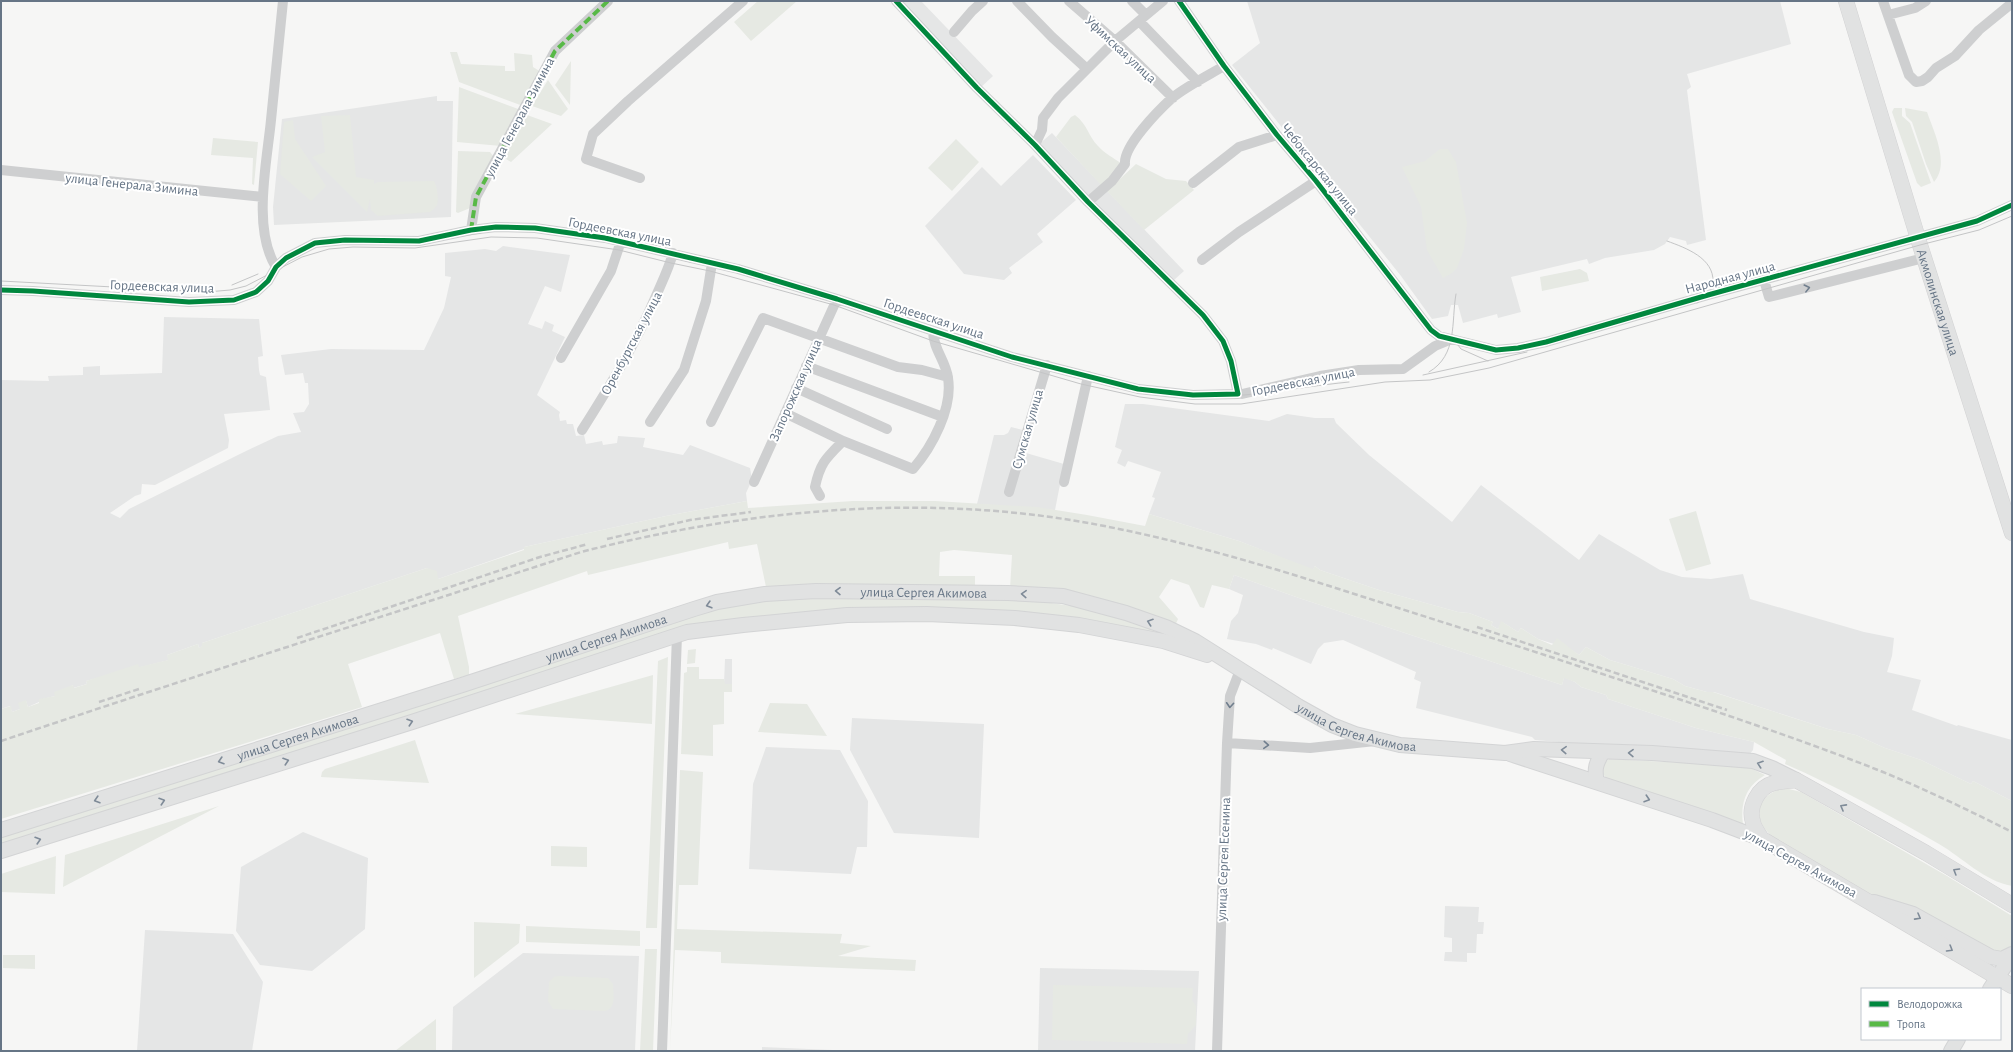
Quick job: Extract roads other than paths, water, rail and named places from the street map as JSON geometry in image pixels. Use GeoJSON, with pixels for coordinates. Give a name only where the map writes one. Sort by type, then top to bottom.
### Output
{"type":"FeatureCollection","features":[{"type":"Feature","properties":{"kind":"main road","name":"Акмолинская улица"},"geometry":{"type":"LineString","coordinates":[[1846,1],[1917,237],[2012,533]]}},
{"type":"Feature","properties":{"kind":"main road","name":"улица Сергея Акимова"},"geometry":{"type":"LineString","coordinates":[[1,830],[462,685],[674,615],[717,602],[746,596],[816,591],[1008,593],[1063,596],[1126,613],[1166,635]]}},
{"type":"Feature","properties":{"kind":"main road","name":"улица Сергея Акимова"},"geometry":{"type":"LineString","coordinates":[[1,851],[412,722],[677,635],[743,625],[847,615],[927,614],[1015,618],[1166,635],[1195,641],[1221,659],[1332,725],[1379,741],[1400,745],[1505,753],[1534,749],[1652,753],[1753,761],[1772,768],[1796,780],[1926,853],[2012,905]]}},
{"type":"Feature","properties":{"kind":"main road"},"geometry":{"type":"LineString","coordinates":[[1597,782],[1594,771],[1603,752]]}},
{"type":"Feature","properties":{"kind":"main road","name":"улица Сергея Акимова"},"geometry":{"type":"LineString","coordinates":[[1505,753],[1712,820],[1762,839],[1868,901],[1994,983],[2012,986]]}},
{"type":"Feature","properties":{"kind":"main road"},"geometry":{"type":"LineString","coordinates":[[1762,839],[1753,823],[1751,812],[1755,799],[1762,789],[1773,783],[1796,780]]}},
{"type":"Feature","properties":{"kind":"main road"},"geometry":{"type":"LineString","coordinates":[[1990,891],[2012,893]]}},
{"type":"Feature","properties":{"kind":"main road"},"geometry":{"type":"LineString","coordinates":[[1868,901],[1897,908],[1913,914],[1991,957],[2002,959],[2012,955]]}},
{"type":"Feature","properties":{"kind":"main road"},"geometry":{"type":"LineString","coordinates":[[1994,983],[2012,955]]}},
{"type":"Feature","properties":{"kind":"main road"},"geometry":{"type":"LineString","coordinates":[[1951,1051],[1957,1040]]}},
{"type":"Feature","properties":{"kind":"street"},"geometry":{"type":"LineString","coordinates":[[276,267],[269,257],[264,233],[264,197],[283,1]]}},
{"type":"Feature","properties":{"kind":"street","name":"улица Генерала Зимина"},"geometry":{"type":"LineString","coordinates":[[471,230],[476,197],[555,52],[608,1]]}},
{"type":"Feature","properties":{"kind":"street"},"geometry":{"type":"LineString","coordinates":[[640,178],[586,158],[593,134],[628,101],[743,1]]}},
{"type":"Feature","properties":{"kind":"street"},"geometry":{"type":"LineString","coordinates":[[896,1],[977,88],[1035,145],[1088,202],[1203,315],[1223,341],[1231,361],[1240,394]]}},
{"type":"Feature","properties":{"kind":"street"},"geometry":{"type":"LineString","coordinates":[[954,32],[972,11],[983,1]]}},
{"type":"Feature","properties":{"kind":"street"},"geometry":{"type":"LineString","coordinates":[[1017,1],[1052,37],[1087,68]]}},
{"type":"Feature","properties":{"kind":"street","name":"Уфимская улица"},"geometry":{"type":"LineString","coordinates":[[1069,1],[1115,41],[1173,98]]}},
{"type":"Feature","properties":{"kind":"street"},"geometry":{"type":"LineString","coordinates":[[1132,1],[1143,18],[1198,82]]}},
{"type":"Feature","properties":{"kind":"street"},"geometry":{"type":"LineString","coordinates":[[1035,145],[1042,130],[1043,118],[1058,98],[1115,41],[1162,1]]}},
{"type":"Feature","properties":{"kind":"street","name":"Чебоксарская улица"},"geometry":{"type":"LineString","coordinates":[[1179,1],[1224,66],[1277,135],[1316,181],[1431,330],[1440,336],[1452,339]]}},
{"type":"Feature","properties":{"kind":"street"},"geometry":{"type":"LineString","coordinates":[[1883,1],[1909,75],[1916,82],[1922,81],[1936,68],[1955,56],[1979,30],[2012,3]]}},
{"type":"Feature","properties":{"kind":"street"},"geometry":{"type":"LineString","coordinates":[[1888,15],[1915,8],[1926,1]]}},
{"type":"Feature","properties":{"kind":"street"},"geometry":{"type":"LineString","coordinates":[[1088,202],[1112,181],[1126,164],[1125,158],[1128,149],[1149,122],[1173,98],[1224,66]]}},
{"type":"Feature","properties":{"kind":"street"},"geometry":{"type":"LineString","coordinates":[[1193,183],[1239,147],[1277,135]]}},
{"type":"Feature","properties":{"kind":"street","name":"улица Генерала Зимина"},"geometry":{"type":"LineString","coordinates":[[1,170],[264,197]]}},
{"type":"Feature","properties":{"kind":"street"},"geometry":{"type":"LineString","coordinates":[[1202,260],[1239,232],[1316,181]]}},
{"type":"Feature","properties":{"kind":"street","name":"Народная улица"},"geometry":{"type":"LineString","coordinates":[[1452,339],[1496,350],[1518,348],[1546,342],[1977,221],[2012,206]]}},
{"type":"Feature","properties":{"kind":"street","name":"Гордеевская улица"},"geometry":{"type":"LineString","coordinates":[[1,290],[189,302],[234,300],[256,292],[268,281],[276,267],[286,258],[315,243],[345,240],[419,241],[471,230],[496,227],[535,228],[621,241],[712,263],[837,299],[1012,357],[1138,389],[1193,395],[1240,394],[1320,376],[1359,370],[1403,369],[1435,346],[1452,339]]}},
{"type":"Feature","properties":{"kind":"street"},"geometry":{"type":"LineString","coordinates":[[561,358],[612,271],[621,241]]}},
{"type":"Feature","properties":{"kind":"street","name":"Оренбургская улица"},"geometry":{"type":"LineString","coordinates":[[582,430],[620,369],[646,321],[671,264],[673,253]]}},
{"type":"Feature","properties":{"kind":"street"},"geometry":{"type":"LineString","coordinates":[[1764,280],[1769,297],[1924,258]]}},
{"type":"Feature","properties":{"kind":"street"},"geometry":{"type":"LineString","coordinates":[[650,422],[684,370],[706,301],[712,263]]}},
{"type":"Feature","properties":{"kind":"street","name":"Запорожская улица"},"geometry":{"type":"LineString","coordinates":[[754,482],[837,299]]}},
{"type":"Feature","properties":{"kind":"street"},"geometry":{"type":"LineString","coordinates":[[711,422],[763,318],[819,337],[898,367],[922,370],[948,377]]}},
{"type":"Feature","properties":{"kind":"street"},"geometry":{"type":"LineString","coordinates":[[785,413],[843,441],[913,469],[926,455],[943,418],[948,394],[948,377],[933,341],[933,331]]}},
{"type":"Feature","properties":{"kind":"street"},"geometry":{"type":"LineString","coordinates":[[806,366],[943,418]]}},
{"type":"Feature","properties":{"kind":"street","name":"Сумская улица"},"geometry":{"type":"LineString","coordinates":[[1009,492],[1047,366]]}},
{"type":"Feature","properties":{"kind":"street"},"geometry":{"type":"LineString","coordinates":[[1064,482],[1088,376]]}},
{"type":"Feature","properties":{"kind":"street"},"geometry":{"type":"LineString","coordinates":[[796,388],[887,429]]}},
{"type":"Feature","properties":{"kind":"street"},"geometry":{"type":"LineString","coordinates":[[820,496],[815,487],[818,471],[826,459],[843,441]]}},
{"type":"Feature","properties":{"kind":"street"},"geometry":{"type":"LineString","coordinates":[[662,1051],[677,635]]}},
{"type":"Feature","properties":{"kind":"street","name":"улица Сергея Есенина"},"geometry":{"type":"LineString","coordinates":[[1217,1051],[1227,743],[1230,696],[1240,670]]}},
{"type":"Feature","properties":{"kind":"street"},"geometry":{"type":"LineString","coordinates":[[1227,743],[1310,748],[1379,741]]}},
{"type":"Feature","properties":{"kind":"tram line"},"geometry":{"type":"LineString","coordinates":[[1,281],[207,292],[230,290],[246,286],[302,257],[329,249],[353,247],[415,248],[491,237],[537,238],[619,250],[710,271],[834,305],[933,341],[1081,384],[1140,397],[1195,404],[1241,404],[1385,382],[1430,380],[1489,368],[1920,245],[1979,230],[2012,216]]}},
{"type":"Feature","properties":{"kind":"tram line"},"geometry":{"type":"LineString","coordinates":[[451,238],[481,233]]}},
{"type":"Feature","properties":{"kind":"tram line"},"geometry":{"type":"LineString","coordinates":[[561,235],[612,242],[690,262]]}},
{"type":"Feature","properties":{"kind":"tram line"},"geometry":{"type":"LineString","coordinates":[[1667,241],[1698,255],[1709,266],[1712,274],[1713,286],[1706,297],[1697,303]]}},
{"type":"Feature","properties":{"kind":"tram line"},"geometry":{"type":"LineString","coordinates":[[232,285],[258,274]]}},
{"type":"Feature","properties":{"kind":"tram line"},"geometry":{"type":"LineString","coordinates":[[1429,372],[1445,357],[1449,347],[1452,337],[1456,294]]}},
{"type":"Feature","properties":{"kind":"tram line"},"geometry":{"type":"LineString","coordinates":[[1628,322],[1669,310]]}},
{"type":"Feature","properties":{"kind":"tram line"},"geometry":{"type":"LineString","coordinates":[[1451,336],[1461,349],[1488,361]]}},
{"type":"Feature","properties":{"kind":"tram line"},"geometry":{"type":"LineString","coordinates":[[1423,375],[1527,352]]}},
{"type":"Feature","properties":{"kind":"tram line"},"geometry":{"type":"LineString","coordinates":[[1058,371],[1108,384]]}},
{"type":"Feature","properties":{"kind":"tram line"},"geometry":{"type":"LineString","coordinates":[[1173,396],[1218,397],[1349,382]]}},
{"type":"Feature","properties":{"kind":"railway"},"geometry":{"type":"LineString","coordinates":[[1,741],[218,669],[581,552],[645,537],[709,525],[774,516],[839,510],[904,508],[969,509],[1034,515],[1130,531],[1223,554],[1315,581],[1551,657],[1801,741],[1883,772],[2012,832]]}},
{"type":"Feature","properties":{"kind":"railway"},"geometry":{"type":"LineString","coordinates":[[607,539],[690,520],[751,512]]}},
{"type":"Feature","properties":{"kind":"railway"},"geometry":{"type":"LineString","coordinates":[[297,638],[540,557],[588,544]]}},
{"type":"Feature","properties":{"kind":"railway"},"geometry":{"type":"LineString","coordinates":[[1477,627],[1727,710]]}},
{"type":"Feature","properties":{"kind":"railway"},"geometry":{"type":"LineString","coordinates":[[99,702],[139,689]]}}]}
